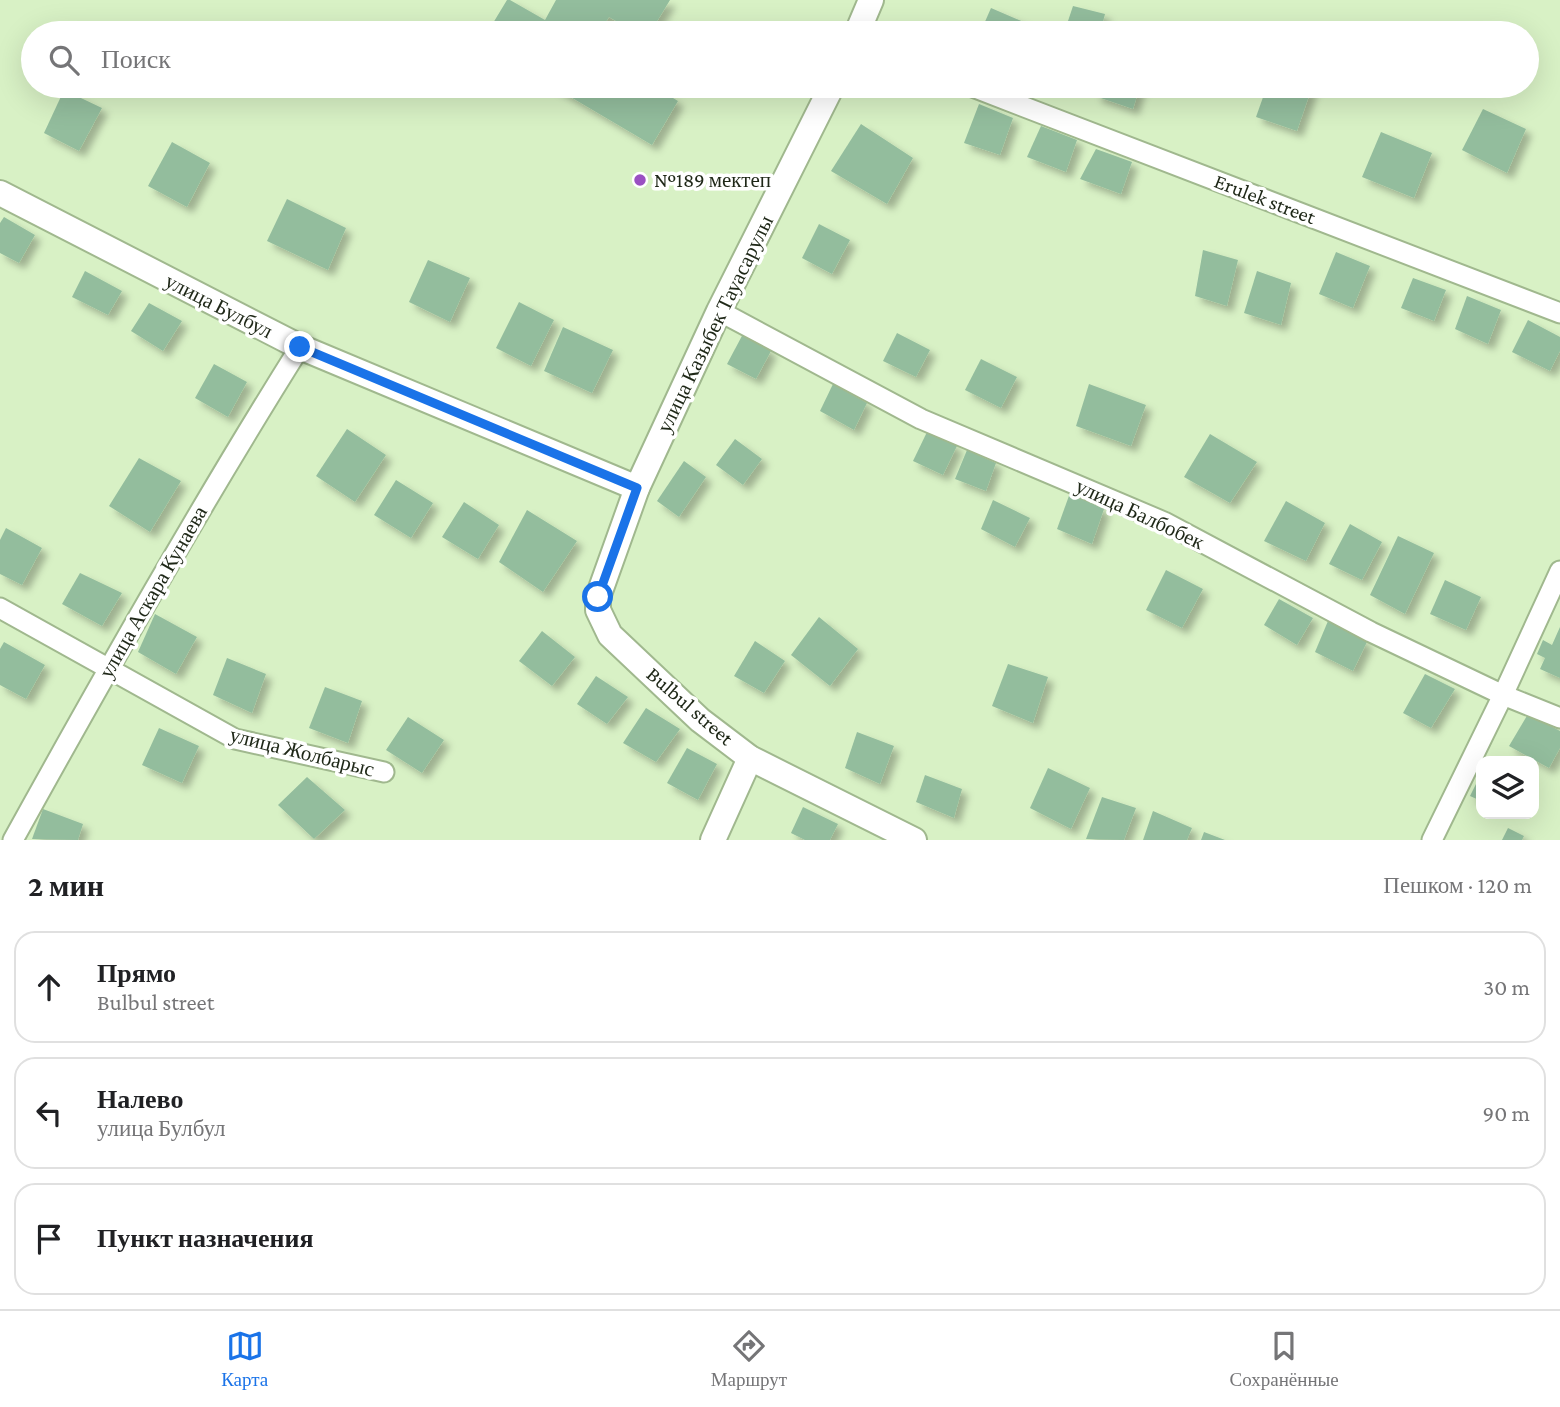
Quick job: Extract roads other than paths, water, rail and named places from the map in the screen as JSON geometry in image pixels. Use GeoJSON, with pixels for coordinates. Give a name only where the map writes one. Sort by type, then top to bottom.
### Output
{"type":"FeatureCollection","features":[{"type":"Feature","properties":{"kind":"street"},"geometry":{"type":"LineString","coordinates":[[862,21],[871,0]]}},
{"type":"Feature","properties":{"kind":"street","name":"улица Казыбек Тауасарулы"},"geometry":{"type":"LineString","coordinates":[[637,488],[719,311],[826,98]]}},
{"type":"Feature","properties":{"kind":"street","name":"Erulek street"},"geometry":{"type":"LineString","coordinates":[[1001,98],[1560,313]]}},
{"type":"Feature","properties":{"kind":"street","name":"улица Булбул"},"geometry":{"type":"LineString","coordinates":[[0,193],[300,347],[637,488]]}},
{"type":"Feature","properties":{"kind":"street","name":"улица Балбобек"},"geometry":{"type":"LineString","coordinates":[[719,311],[921,419],[1164,522],[1371,632],[1503,695],[1560,718]]}},
{"type":"Feature","properties":{"kind":"street","name":"улица Аскара Кунаева"},"geometry":{"type":"LineString","coordinates":[[13,840],[108,669],[240,443],[300,347]]}},
{"type":"Feature","properties":{"kind":"street","name":"Bulbul street"},"geometry":{"type":"LineString","coordinates":[[637,488],[598,597],[598,610],[610,635],[700,720],[750,758],[914,840]]}},
{"type":"Feature","properties":{"kind":"street"},"geometry":{"type":"LineString","coordinates":[[1432,840],[1560,572]]}},
{"type":"Feature","properties":{"kind":"street","name":"улица Жолбарыс"},"geometry":{"type":"LineString","coordinates":[[0,608],[235,739],[384,772]]}},
{"type":"Feature","properties":{"kind":"street"},"geometry":{"type":"LineString","coordinates":[[713,840],[750,758]]}},
{"type":"Feature","properties":{"kind":"place","name":"№189 мектеп"},"geometry":{"type":"Point","coordinates":[640,180]}}]}
